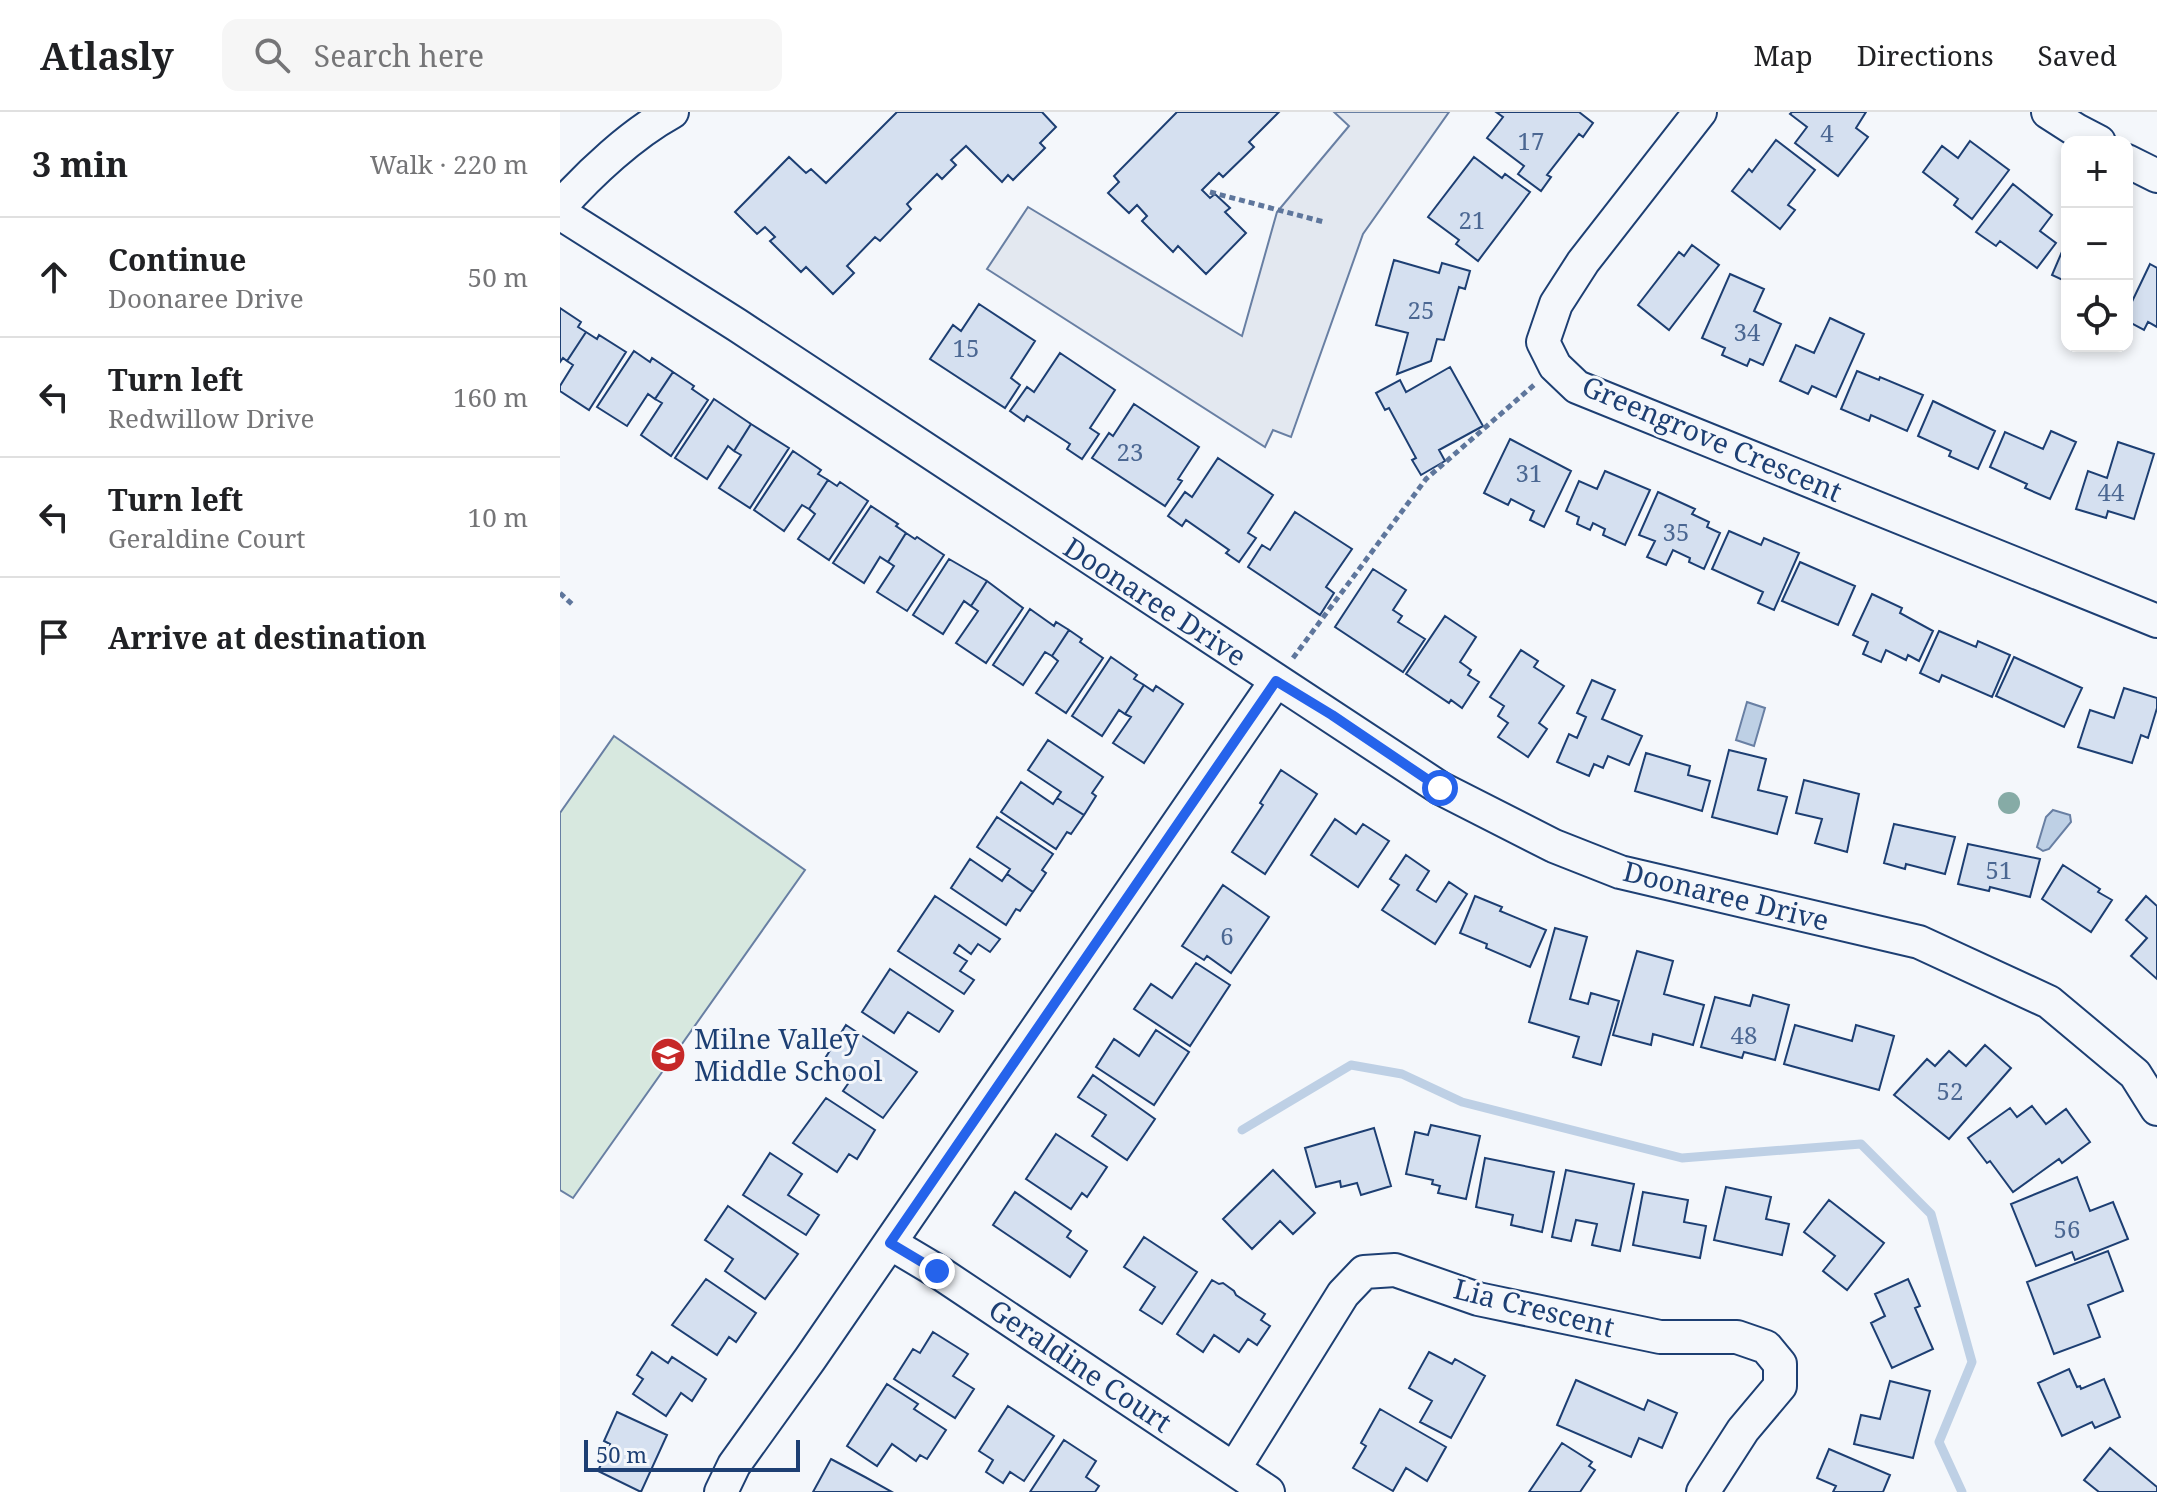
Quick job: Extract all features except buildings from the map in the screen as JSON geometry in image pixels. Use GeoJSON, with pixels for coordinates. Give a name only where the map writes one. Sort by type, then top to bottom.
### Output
{"type":"FeatureCollection","features":[{"type":"Feature","properties":{"kind":"street"},"geometry":{"type":"LineString","coordinates":[[560,207],[581,184],[656,121],[672,112]]}},
{"type":"Feature","properties":{"kind":"street","name":"Greengrove Crescent"},"geometry":{"type":"LineString","coordinates":[[1700,112],[1583,262],[1556,304],[1543,342],[1555,366],[1577,387],[2157,621]]}},
{"type":"Feature","properties":{"kind":"street"},"geometry":{"type":"LineString","coordinates":[[2048,112],[2088,136]]}},
{"type":"Feature","properties":{"kind":"street"},"geometry":{"type":"LineString","coordinates":[[2133,164],[2157,176]]}},
{"type":"Feature","properties":{"kind":"street","name":"Doonaree Drive"},"geometry":{"type":"LineString","coordinates":[[560,213],[737,325],[1440,788],[1554,846],[1620,872],[1919,942],[2049,1002],[2135,1074],[2157,1109]]}},
{"type":"Feature","properties":{"kind":"street"},"geometry":{"type":"LineString","coordinates":[[721,1492],[734,1465],[1276,681]]}},
{"type":"Feature","properties":{"kind":"street","name":"Geraldine Court"},"geometry":{"type":"LineString","coordinates":[[890,1243],[937,1271],[1268,1492]]}},
{"type":"Feature","properties":{"kind":"street","name":"Lia Crescent"},"geometry":{"type":"LineString","coordinates":[[1234,1469],[1343,1294],[1364,1272],[1395,1270],[1478,1299],[1660,1337],[1737,1337],[1766,1347],[1780,1364],[1780,1386],[1743,1430],[1703,1492]]}},
{"type":"Feature","properties":{"kind":"path"},"geometry":{"type":"LineString","coordinates":[[1210,192],[1324,222]]}},
{"type":"Feature","properties":{"kind":"path"},"geometry":{"type":"LineString","coordinates":[[1276,681],[1426,479],[1555,366]]}},
{"type":"Feature","properties":{"kind":"path"},"geometry":{"type":"LineString","coordinates":[[560,593],[574,606]]}},
{"type":"Feature","properties":{"kind":"shaded area"},"geometry":{"type":"Polygon","coordinates":[[[1334,112],[1449,112],[1363,234],[1291,437],[1273,430],[1265,447],[987,269],[1028,207],[1242,336],[1277,212],[1349,126],[1334,112]]]}},
{"type":"Feature","properties":{"kind":"shaded area"},"geometry":{"type":"Polygon","coordinates":[[[614,736],[805,870],[573,1198],[560,1190],[560,813],[614,736]]]}},
{"type":"Feature","properties":{"kind":"water"},"geometry":{"type":"Polygon","coordinates":[[[1747,702],[1765,708],[1754,746],[1736,740],[1747,702]]]}},
{"type":"Feature","properties":{"kind":"water"},"geometry":{"type":"Polygon","coordinates":[[[2053,810],[2070,815],[2071,822],[2049,849],[2043,851],[2037,847],[2046,817],[2053,810]]]}},
{"type":"Feature","properties":{"kind":"waterway"},"geometry":{"type":"LineString","coordinates":[[1242,1130],[1351,1065],[1402,1074],[1462,1102],[1682,1158],[1861,1144],[1931,1214],[1972,1362],[1939,1442],[1962,1492]]}},
{"type":"Feature","properties":{"kind":"place","name":"Milne Valley Middle School"},"geometry":{"type":"Point","coordinates":[668,1055]}},
{"type":"Feature","properties":{"kind":"route"},"geometry":{"type":"LineString","coordinates":[[937,1271],[890,1243],[1276,681],[1440,788]]}}]}
